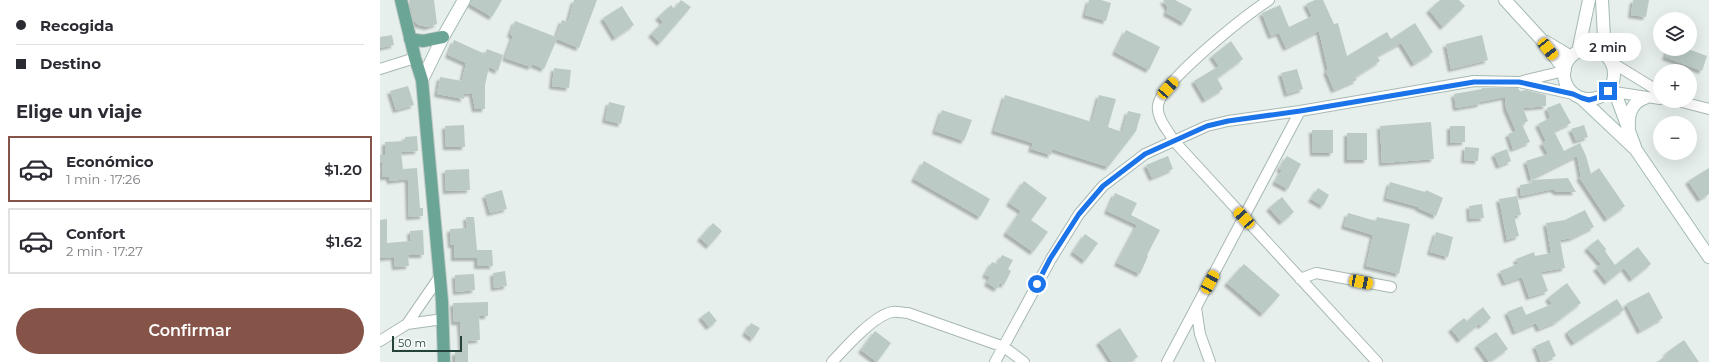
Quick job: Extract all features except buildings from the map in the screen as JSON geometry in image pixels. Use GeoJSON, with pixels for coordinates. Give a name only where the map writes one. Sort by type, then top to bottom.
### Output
{"type":"FeatureCollection","features":[{"type":"Feature","properties":{"kind":"main road"},"geometry":{"type":"LineString","coordinates":[[401,0],[422,80],[440,276],[444,362]]}},
{"type":"Feature","properties":{"kind":"main road"},"geometry":{"type":"LineString","coordinates":[[410,39],[423,42],[443,37]]}},
{"type":"Feature","properties":{"kind":"street"},"geometry":{"type":"LineString","coordinates":[[422,80],[443,37],[464,0]]}},
{"type":"Feature","properties":{"kind":"street"},"geometry":{"type":"LineString","coordinates":[[1268,0],[1204,51],[1168,88],[1158,104],[1158,113],[1174,140],[1377,362]]}},
{"type":"Feature","properties":{"kind":"street"},"geometry":{"type":"LineString","coordinates":[[1505,0],[1540,38],[1565,70],[1566,83],[1577,96],[1636,150],[1709,257]]}},
{"type":"Feature","properties":{"kind":"street"},"geometry":{"type":"LineString","coordinates":[[1519,82],[1565,70],[1575,54],[1589,0]]}},
{"type":"Feature","properties":{"kind":"street"},"geometry":{"type":"LineString","coordinates":[[995,362],[1050,259],[1079,214],[1103,186],[1145,154],[1207,126],[1228,121],[1300,111],[1474,82],[1519,82],[1596,99],[1608,91],[1612,85],[1614,77],[1614,69],[1608,59],[1602,0]]}},
{"type":"Feature","properties":{"kind":"street"},"geometry":{"type":"LineString","coordinates":[[1540,38],[1575,54],[1592,49],[1653,88]]}},
{"type":"Feature","properties":{"kind":"street"},"geometry":{"type":"LineString","coordinates":[[380,69],[415,58]]}},
{"type":"Feature","properties":{"kind":"street"},"geometry":{"type":"LineString","coordinates":[[1608,91],[1653,99]]}},
{"type":"Feature","properties":{"kind":"street"},"geometry":{"type":"LineString","coordinates":[[1608,91],[1617,98],[1636,150]]}},
{"type":"Feature","properties":{"kind":"street"},"geometry":{"type":"LineString","coordinates":[[1629,130],[1628,119],[1632,108],[1640,99],[1645,98]]}},
{"type":"Feature","properties":{"kind":"street"},"geometry":{"type":"LineString","coordinates":[[1697,106],[1709,109]]}},
{"type":"Feature","properties":{"kind":"street"},"geometry":{"type":"LineString","coordinates":[[1167,362],[1300,111]]}},
{"type":"Feature","properties":{"kind":"street"},"geometry":{"type":"LineString","coordinates":[[1300,279],[1316,273],[1391,287]]}},
{"type":"Feature","properties":{"kind":"street"},"geometry":{"type":"LineString","coordinates":[[407,324],[440,276]]}},
{"type":"Feature","properties":{"kind":"street"},"geometry":{"type":"LineString","coordinates":[[1196,308],[1200,334],[1210,362]]}},
{"type":"Feature","properties":{"kind":"street"},"geometry":{"type":"LineString","coordinates":[[832,362],[850,342],[880,317],[892,312],[908,313],[1004,347],[1024,362]]}},
{"type":"Feature","properties":{"kind":"street"},"geometry":{"type":"LineString","coordinates":[[380,341],[407,324],[443,318]]}},
{"type":"Feature","properties":{"kind":"route"},"geometry":{"type":"LineString","coordinates":[[1037,284],[1050,259],[1079,214],[1103,186],[1145,154],[1207,126],[1228,121],[1300,111],[1474,82],[1519,82],[1573,94],[1589,100],[1603,96],[1608,91]]}}]}
